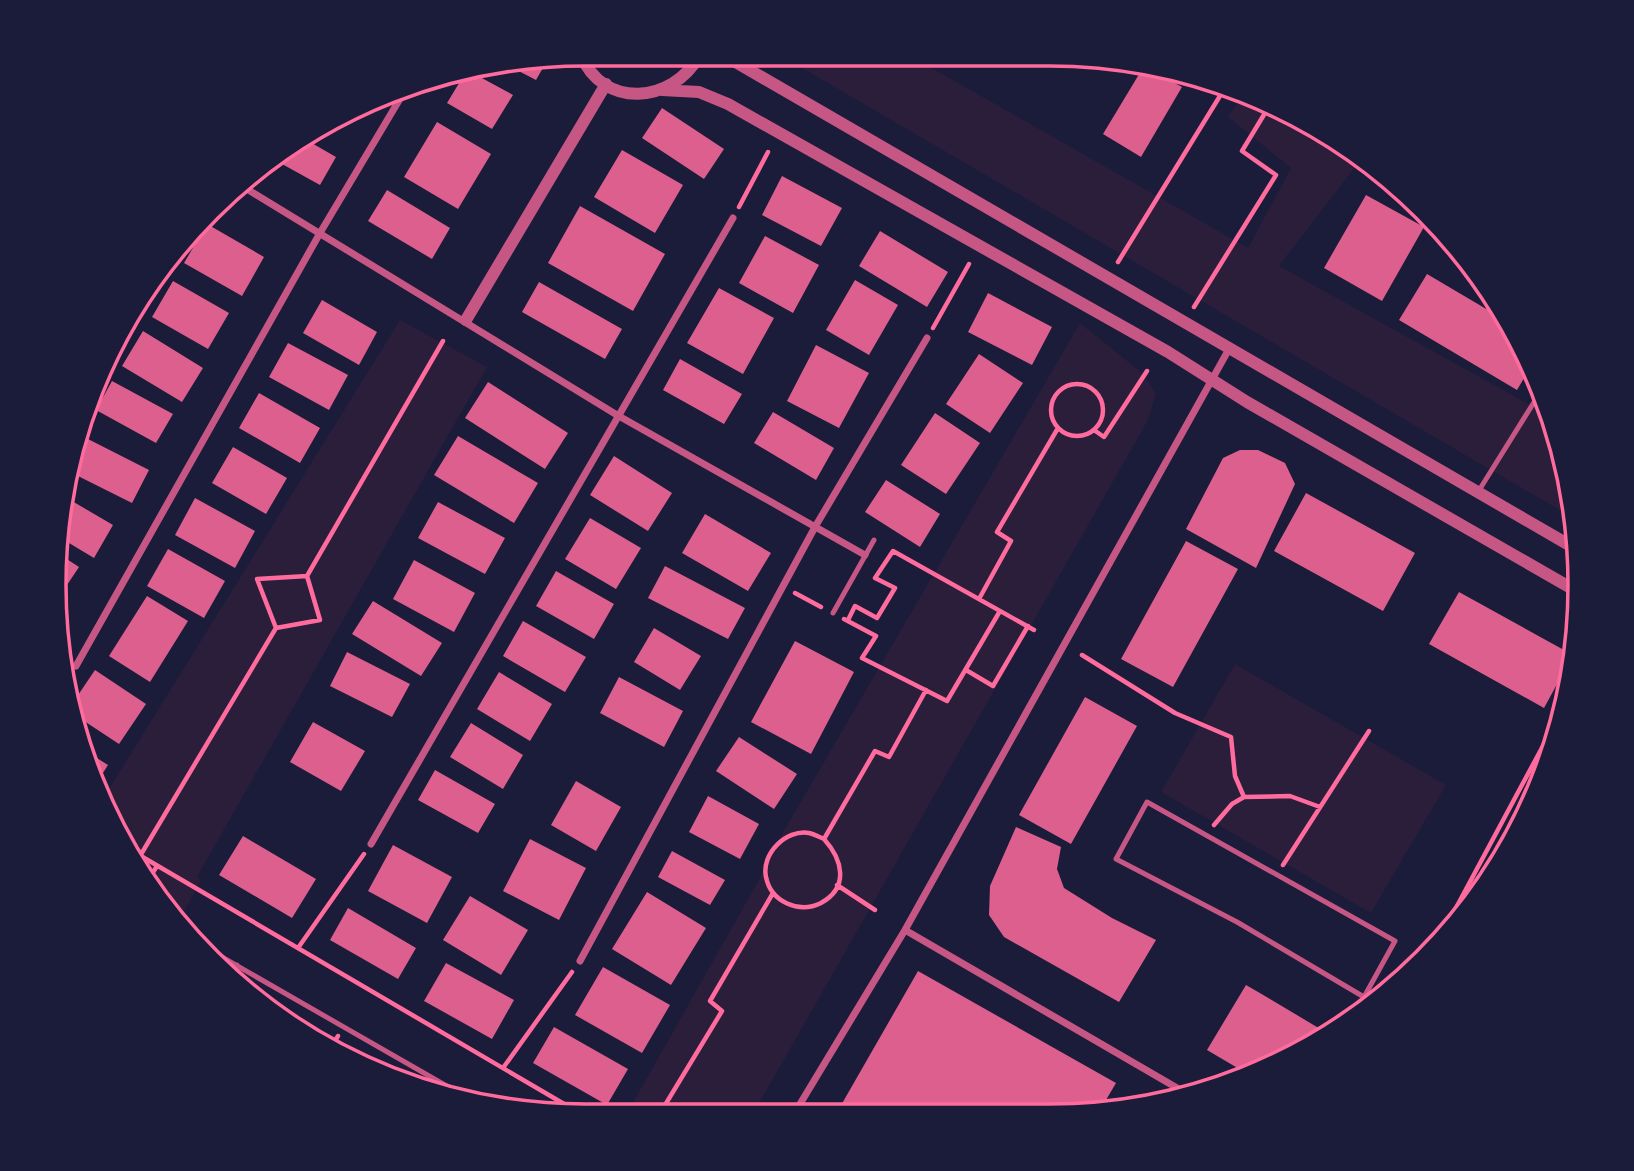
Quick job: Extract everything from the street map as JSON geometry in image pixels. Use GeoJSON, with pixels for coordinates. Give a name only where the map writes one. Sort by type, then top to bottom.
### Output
{"type":"FeatureCollection","features":[{"type":"Feature","properties":{"kind":"street"},"geometry":{"type":"LineString","coordinates":[[588,66],[606,84],[624,92],[699,92],[728,104],[1168,352],[1568,586]]}},
{"type":"Feature","properties":{"kind":"street"},"geometry":{"type":"LineString","coordinates":[[662,90],[679,81],[693,66]]}},
{"type":"Feature","properties":{"kind":"street"},"geometry":{"type":"LineString","coordinates":[[742,66],[1565,543]]}},
{"type":"Feature","properties":{"kind":"street"},"geometry":{"type":"LineString","coordinates":[[466,320],[606,84]]}},
{"type":"Feature","properties":{"kind":"street"},"geometry":{"type":"LineString","coordinates":[[76,666],[320,233],[398,102]]}},
{"type":"Feature","properties":{"kind":"street"},"geometry":{"type":"LineString","coordinates":[[249,190],[466,320],[617,415],[865,555]]}},
{"type":"Feature","properties":{"kind":"street"},"geometry":{"type":"LineString","coordinates":[[371,844],[733,218]]}},
{"type":"Feature","properties":{"kind":"street"},"geometry":{"type":"LineString","coordinates":[[580,961],[815,527],[927,338]]}},
{"type":"Feature","properties":{"kind":"street"},"geometry":{"type":"LineString","coordinates":[[800,1104],[905,930],[1228,349]]}},
{"type":"Feature","properties":{"kind":"street"},"geometry":{"type":"LineString","coordinates":[[905,930],[1178,1088]]}},
{"type":"Feature","properties":{"kind":"lane"},"geometry":{"type":"LineString","coordinates":[[1478,492],[1534,403]]}},
{"type":"Feature","properties":{"kind":"lane"},"geometry":{"type":"LineString","coordinates":[[832,612],[874,540]]}},
{"type":"Feature","properties":{"kind":"lane"},"geometry":{"type":"LineString","coordinates":[[1147,802],[1205,835],[1395,941],[1364,997],[1237,922],[1116,859],[1147,802]]}},
{"type":"Feature","properties":{"kind":"lane"},"geometry":{"type":"LineString","coordinates":[[226,959],[446,1085]]}},
{"type":"Feature","properties":{"kind":"path"},"geometry":{"type":"LineString","coordinates":[[1118,262],[1220,96]]}},
{"type":"Feature","properties":{"kind":"path"},"geometry":{"type":"LineString","coordinates":[[1194,307],[1276,175],[1242,150],[1264,114]]}},
{"type":"Feature","properties":{"kind":"path"},"geometry":{"type":"LineString","coordinates":[[733,218],[768,152]]}},
{"type":"Feature","properties":{"kind":"path"},"geometry":{"type":"LineString","coordinates":[[927,338],[970,264]]}},
{"type":"Feature","properties":{"kind":"path"},"geometry":{"type":"LineString","coordinates":[[141,854],[276,628],[320,620],[307,576],[443,341]]}},
{"type":"Feature","properties":{"kind":"path"},"geometry":{"type":"LineString","coordinates":[[1094,430],[1104,437],[1147,371]]}},
{"type":"Feature","properties":{"kind":"path"},"geometry":{"type":"LineString","coordinates":[[1073,384],[1085,385],[1094,390],[1103,410],[1094,430],[1076,436],[1066,434],[1058,428],[1050,411],[1052,401],[1064,387],[1073,384]]}},
{"type":"Feature","properties":{"kind":"path"},"geometry":{"type":"LineString","coordinates":[[979,599],[1011,541],[997,532],[1058,428]]}},
{"type":"Feature","properties":{"kind":"path"},"geometry":{"type":"LineString","coordinates":[[848,621],[856,606],[877,618],[895,588],[874,578],[893,551],[1034,630]]}},
{"type":"Feature","properties":{"kind":"path"},"geometry":{"type":"LineString","coordinates":[[276,628],[257,579],[307,576]]}},
{"type":"Feature","properties":{"kind":"path"},"geometry":{"type":"LineString","coordinates":[[783,587],[876,636],[862,658],[947,701],[1000,611]]}},
{"type":"Feature","properties":{"kind":"path"},"geometry":{"type":"LineString","coordinates":[[966,670],[993,685],[1028,626]]}},
{"type":"Feature","properties":{"kind":"path"},"geometry":{"type":"LineString","coordinates":[[1082,655],[1175,713],[1231,737],[1235,776],[1244,797]]}},
{"type":"Feature","properties":{"kind":"path"},"geometry":{"type":"LineString","coordinates":[[824,839],[875,751],[889,757],[926,690]]}},
{"type":"Feature","properties":{"kind":"path"},"geometry":{"type":"LineString","coordinates":[[1277,875],[1369,730]]}},
{"type":"Feature","properties":{"kind":"path"},"geometry":{"type":"LineString","coordinates":[[1459,902],[1540,751]]}},
{"type":"Feature","properties":{"kind":"path"},"geometry":{"type":"LineString","coordinates":[[1205,835],[1232,804],[1244,797],[1290,796],[1320,807]]}},
{"type":"Feature","properties":{"kind":"path"},"geometry":{"type":"LineString","coordinates":[[800,833],[824,839],[836,852],[840,863],[837,885],[829,898],[818,905],[791,906],[773,893],[766,878],[765,869],[769,856],[782,840],[800,833]]}},
{"type":"Feature","properties":{"kind":"path"},"geometry":{"type":"LineString","coordinates":[[298,948],[371,844]]}},
{"type":"Feature","properties":{"kind":"path"},"geometry":{"type":"LineString","coordinates":[[144,859],[563,1103]]}},
{"type":"Feature","properties":{"kind":"path"},"geometry":{"type":"LineString","coordinates":[[153,872],[157,866]]}},
{"type":"Feature","properties":{"kind":"path"},"geometry":{"type":"LineString","coordinates":[[837,885],[875,910]]}},
{"type":"Feature","properties":{"kind":"path"},"geometry":{"type":"LineString","coordinates":[[666,1104],[722,1011],[710,1002],[773,893]]}},
{"type":"Feature","properties":{"kind":"path"},"geometry":{"type":"LineString","coordinates":[[502,1068],[580,961]]}},
{"type":"Feature","properties":{"kind":"shaded area"},"geometry":{"type":"Polygon","coordinates":[[[799,66],[929,66],[1248,248],[1291,168],[1228,117],[1238,103],[1308,136],[1355,167],[1279,266],[1536,408],[1550,451],[1562,511],[799,66]]]}},
{"type":"Feature","properties":{"kind":"shaded area"},"geometry":{"type":"Polygon","coordinates":[[[400,320],[487,367],[197,877],[201,880],[183,913],[136,845],[108,790],[400,320]]]}},
{"type":"Feature","properties":{"kind":"shaded area"},"geometry":{"type":"Polygon","coordinates":[[[1080,323],[1142,373],[1156,393],[1148,420],[759,1104],[632,1104],[765,869],[775,846],[1080,323]]]}},
{"type":"Feature","properties":{"kind":"shaded area"},"geometry":{"type":"Polygon","coordinates":[[[1235,664],[1446,785],[1371,913],[1161,792],[1235,664]]]}},
{"type":"Feature","properties":{"kind":"building"},"geometry":{"type":"Polygon","coordinates":[[[542,69],[536,80],[519,71],[542,69]]]}},
{"type":"Feature","properties":{"kind":"building"},"geometry":{"type":"Polygon","coordinates":[[[1139,74],[1172,81],[1182,87],[1141,157],[1103,134],[1139,74]]]}},
{"type":"Feature","properties":{"kind":"building"},"geometry":{"type":"Polygon","coordinates":[[[480,77],[513,95],[492,129],[447,103],[460,82],[480,77]]]}},
{"type":"Feature","properties":{"kind":"building"},"geometry":{"type":"Polygon","coordinates":[[[662,108],[724,149],[704,179],[642,138],[662,108]]]}},
{"type":"Feature","properties":{"kind":"building"},"geometry":{"type":"Polygon","coordinates":[[[437,122],[491,154],[458,209],[404,177],[437,122]]]}},
{"type":"Feature","properties":{"kind":"building"},"geometry":{"type":"Polygon","coordinates":[[[313,144],[336,157],[320,185],[283,164],[313,144]]]}},
{"type":"Feature","properties":{"kind":"building"},"geometry":{"type":"Polygon","coordinates":[[[622,150],[683,185],[655,233],[594,197],[622,150]]]}},
{"type":"Feature","properties":{"kind":"building"},"geometry":{"type":"Polygon","coordinates":[[[782,176],[842,208],[821,246],[762,215],[782,176]]]}},
{"type":"Feature","properties":{"kind":"building"},"geometry":{"type":"Polygon","coordinates":[[[387,190],[450,228],[432,259],[368,221],[387,190]]]}},
{"type":"Feature","properties":{"kind":"building"},"geometry":{"type":"Polygon","coordinates":[[[1366,195],[1424,228],[1382,301],[1324,268],[1366,195]]]}},
{"type":"Feature","properties":{"kind":"building"},"geometry":{"type":"Polygon","coordinates":[[[580,206],[665,254],[633,311],[548,263],[580,206]]]}},
{"type":"Feature","properties":{"kind":"building"},"geometry":{"type":"Polygon","coordinates":[[[211,227],[264,257],[242,296],[184,263],[197,241],[211,227]]]}},
{"type":"Feature","properties":{"kind":"building"},"geometry":{"type":"Polygon","coordinates":[[[880,231],[948,272],[927,307],[859,266],[880,231]]]}},
{"type":"Feature","properties":{"kind":"building"},"geometry":{"type":"Polygon","coordinates":[[[765,236],[819,265],[793,313],[739,283],[765,236]]]}},
{"type":"Feature","properties":{"kind":"building"},"geometry":{"type":"Polygon","coordinates":[[[1427,274],[1488,310],[1524,378],[1517,390],[1399,320],[1427,274]]]}},
{"type":"Feature","properties":{"kind":"building"},"geometry":{"type":"Polygon","coordinates":[[[855,280],[898,305],[869,355],[826,330],[855,280]]]}},
{"type":"Feature","properties":{"kind":"building"},"geometry":{"type":"Polygon","coordinates":[[[173,281],[229,313],[208,349],[152,317],[173,281]]]}},
{"type":"Feature","properties":{"kind":"building"},"geometry":{"type":"Polygon","coordinates":[[[539,282],[622,329],[605,359],[522,312],[539,282]]]}},
{"type":"Feature","properties":{"kind":"building"},"geometry":{"type":"Polygon","coordinates":[[[719,288],[774,318],[743,374],[687,343],[719,288]]]}},
{"type":"Feature","properties":{"kind":"building"},"geometry":{"type":"Polygon","coordinates":[[[988,293],[1052,327],[1032,365],[968,332],[988,293]]]}},
{"type":"Feature","properties":{"kind":"building"},"geometry":{"type":"Polygon","coordinates":[[[322,300],[377,332],[359,365],[303,333],[322,300]]]}},
{"type":"Feature","properties":{"kind":"building"},"geometry":{"type":"Polygon","coordinates":[[[143,331],[203,368],[182,402],[122,366],[143,331]]]}},
{"type":"Feature","properties":{"kind":"building"},"geometry":{"type":"Polygon","coordinates":[[[288,343],[348,375],[329,410],[269,377],[288,343]]]}},
{"type":"Feature","properties":{"kind":"building"},"geometry":{"type":"Polygon","coordinates":[[[816,345],[869,373],[839,428],[787,401],[816,345]]]}},
{"type":"Feature","properties":{"kind":"building"},"geometry":{"type":"Polygon","coordinates":[[[979,354],[1023,383],[990,433],[946,404],[979,354]]]}},
{"type":"Feature","properties":{"kind":"building"},"geometry":{"type":"Polygon","coordinates":[[[680,359],[742,394],[724,424],[663,390],[680,359]]]}},
{"type":"Feature","properties":{"kind":"building"},"geometry":{"type":"Polygon","coordinates":[[[112,381],[173,414],[156,443],[97,411],[112,381]]]}},
{"type":"Feature","properties":{"kind":"building"},"geometry":{"type":"Polygon","coordinates":[[[488,382],[568,433],[545,469],[465,418],[488,382]]]}},
{"type":"Feature","properties":{"kind":"building"},"geometry":{"type":"Polygon","coordinates":[[[259,393],[320,428],[300,463],[239,428],[259,393]]]}},
{"type":"Feature","properties":{"kind":"building"},"geometry":{"type":"Polygon","coordinates":[[[773,412],[834,448],[816,480],[754,443],[773,412]]]}},
{"type":"Feature","properties":{"kind":"building"},"geometry":{"type":"Polygon","coordinates":[[[935,413],[980,443],[946,494],[901,465],[935,413]]]}},
{"type":"Feature","properties":{"kind":"building"},"geometry":{"type":"Polygon","coordinates":[[[458,436],[538,483],[514,523],[434,475],[458,436]]]}},
{"type":"Feature","properties":{"kind":"building"},"geometry":{"type":"Polygon","coordinates":[[[88,439],[149,470],[132,503],[78,476],[88,439]]]}},
{"type":"Feature","properties":{"kind":"building"},"geometry":{"type":"Polygon","coordinates":[[[233,447],[287,478],[266,514],[212,483],[233,447]]]}},
{"type":"Feature","properties":{"kind":"building"},"geometry":{"type":"Polygon","coordinates":[[[1240,450],[1258,450],[1285,463],[1295,484],[1256,568],[1186,529],[1223,458],[1240,450]]]}},
{"type":"Feature","properties":{"kind":"building"},"geometry":{"type":"Polygon","coordinates":[[[614,456],[672,493],[648,531],[590,495],[614,456]]]}},
{"type":"Feature","properties":{"kind":"building"},"geometry":{"type":"Polygon","coordinates":[[[886,480],[940,514],[920,547],[865,512],[886,480]]]}},
{"type":"Feature","properties":{"kind":"building"},"geometry":{"type":"Polygon","coordinates":[[[1306,493],[1415,553],[1383,611],[1274,551],[1306,493]]]}},
{"type":"Feature","properties":{"kind":"building"},"geometry":{"type":"Polygon","coordinates":[[[195,498],[255,531],[235,568],[175,535],[195,498]]]}},
{"type":"Feature","properties":{"kind":"building"},"geometry":{"type":"Polygon","coordinates":[[[73,502],[113,525],[94,558],[69,543],[73,502]]]}},
{"type":"Feature","properties":{"kind":"building"},"geometry":{"type":"Polygon","coordinates":[[[438,502],[505,538],[485,574],[418,538],[438,502]]]}},
{"type":"Feature","properties":{"kind":"building"},"geometry":{"type":"Polygon","coordinates":[[[705,514],[771,553],[748,591],[682,553],[705,514]]]}},
{"type":"Feature","properties":{"kind":"building"},"geometry":{"type":"Polygon","coordinates":[[[590,518],[641,548],[616,589],[565,559],[590,518]]]}},
{"type":"Feature","properties":{"kind":"building"},"geometry":{"type":"Polygon","coordinates":[[[1186,541],[1238,569],[1173,687],[1121,659],[1186,541]]]}},
{"type":"Feature","properties":{"kind":"building"},"geometry":{"type":"Polygon","coordinates":[[[168,549],[225,581],[204,618],[147,586],[168,549]]]}},
{"type":"Feature","properties":{"kind":"building"},"geometry":{"type":"Polygon","coordinates":[[[68,560],[79,567],[66,586],[68,560]]]}},
{"type":"Feature","properties":{"kind":"building"},"geometry":{"type":"Polygon","coordinates":[[[414,560],[475,593],[454,632],[393,599],[414,560]]]}},
{"type":"Feature","properties":{"kind":"building"},"geometry":{"type":"Polygon","coordinates":[[[665,566],[745,608],[728,639],[648,598],[665,566]]]}},
{"type":"Feature","properties":{"kind":"building"},"geometry":{"type":"Polygon","coordinates":[[[556,571],[614,604],[594,639],[536,606],[556,571]]]}},
{"type":"Feature","properties":{"kind":"building"},"geometry":{"type":"Polygon","coordinates":[[[1459,592],[1563,650],[1559,681],[1544,708],[1429,644],[1459,592]]]}},
{"type":"Feature","properties":{"kind":"building"},"geometry":{"type":"Polygon","coordinates":[[[147,596],[188,621],[150,682],[109,656],[147,596]]]}},
{"type":"Feature","properties":{"kind":"building"},"geometry":{"type":"Polygon","coordinates":[[[373,601],[442,643],[421,676],[352,634],[373,601]]]}},
{"type":"Feature","properties":{"kind":"building"},"geometry":{"type":"Polygon","coordinates":[[[523,621],[586,657],[565,692],[503,656],[523,621]]]}},
{"type":"Feature","properties":{"kind":"building"},"geometry":{"type":"Polygon","coordinates":[[[654,628],[701,656],[680,690],[634,662],[654,628]]]}},
{"type":"Feature","properties":{"kind":"building"},"geometry":{"type":"Polygon","coordinates":[[[795,641],[854,672],[811,754],[751,722],[795,641]]]}},
{"type":"Feature","properties":{"kind":"building"},"geometry":{"type":"Polygon","coordinates":[[[347,652],[410,684],[392,717],[330,686],[347,652]]]}},
{"type":"Feature","properties":{"kind":"building"},"geometry":{"type":"Polygon","coordinates":[[[95,670],[146,704],[119,744],[84,721],[78,695],[95,670]]]}},
{"type":"Feature","properties":{"kind":"building"},"geometry":{"type":"Polygon","coordinates":[[[499,672],[552,704],[530,741],[477,709],[499,672]]]}},
{"type":"Feature","properties":{"kind":"building"},"geometry":{"type":"Polygon","coordinates":[[[619,677],[683,711],[664,747],[600,713],[619,677]]]}},
{"type":"Feature","properties":{"kind":"building"},"geometry":{"type":"Polygon","coordinates":[[[1085,697],[1137,726],[1071,844],[1019,815],[1085,697]]]}},
{"type":"Feature","properties":{"kind":"building"},"geometry":{"type":"Polygon","coordinates":[[[313,722],[365,751],[341,791],[290,762],[313,722]]]}},
{"type":"Feature","properties":{"kind":"building"},"geometry":{"type":"Polygon","coordinates":[[[471,723],[523,755],[503,789],[450,757],[471,723]]]}},
{"type":"Feature","properties":{"kind":"building"},"geometry":{"type":"Polygon","coordinates":[[[739,737],[797,774],[774,809],[716,771],[739,737]]]}},
{"type":"Feature","properties":{"kind":"building"},"geometry":{"type":"Polygon","coordinates":[[[96,758],[108,765],[102,774],[96,758]]]}},
{"type":"Feature","properties":{"kind":"building"},"geometry":{"type":"Polygon","coordinates":[[[435,770],[495,804],[478,833],[418,800],[435,770]]]}},
{"type":"Feature","properties":{"kind":"building"},"geometry":{"type":"Polygon","coordinates":[[[576,781],[621,807],[596,851],[551,825],[576,781]]]}},
{"type":"Feature","properties":{"kind":"building"},"geometry":{"type":"Polygon","coordinates":[[[708,796],[759,824],[740,859],[689,832],[708,796]]]}},
{"type":"Feature","properties":{"kind":"building"},"geometry":{"type":"Polygon","coordinates":[[[1016,827],[1061,847],[1057,869],[1064,888],[1112,918],[1156,940],[1119,1002],[1004,937],[989,915],[990,886],[1016,827]]]}},
{"type":"Feature","properties":{"kind":"building"},"geometry":{"type":"Polygon","coordinates":[[[243,836],[316,879],[292,918],[219,875],[243,836]]]}},
{"type":"Feature","properties":{"kind":"building"},"geometry":{"type":"Polygon","coordinates":[[[530,839],[586,868],[559,920],[503,891],[530,839]]]}},
{"type":"Feature","properties":{"kind":"building"},"geometry":{"type":"Polygon","coordinates":[[[393,845],[452,877],[427,923],[368,891],[393,845]]]}},
{"type":"Feature","properties":{"kind":"building"},"geometry":{"type":"Polygon","coordinates":[[[672,851],[725,880],[710,905],[658,877],[672,851]]]}},
{"type":"Feature","properties":{"kind":"building"},"geometry":{"type":"Polygon","coordinates":[[[647,892],[706,928],[671,985],[612,949],[647,892]]]}},
{"type":"Feature","properties":{"kind":"building"},"geometry":{"type":"Polygon","coordinates":[[[470,896],[528,930],[501,975],[443,940],[470,896]]]}},
{"type":"Feature","properties":{"kind":"building"},"geometry":{"type":"Polygon","coordinates":[[[348,908],[416,948],[398,979],[330,940],[348,908]]]}},
{"type":"Feature","properties":{"kind":"building"},"geometry":{"type":"Polygon","coordinates":[[[446,963],[514,1000],[492,1039],[424,1001],[446,963]]]}},
{"type":"Feature","properties":{"kind":"building"},"geometry":{"type":"Polygon","coordinates":[[[603,967],[670,1005],[642,1053],[575,1015],[603,967]]]}},
{"type":"Feature","properties":{"kind":"building"},"geometry":{"type":"Polygon","coordinates":[[[918,971],[1116,1083],[1105,1101],[1082,1103],[842,1104],[918,971]]]}},
{"type":"Feature","properties":{"kind":"building"},"geometry":{"type":"Polygon","coordinates":[[[1246,985],[1319,1028],[1278,1051],[1238,1068],[1207,1050],[1246,985]]]}},
{"type":"Feature","properties":{"kind":"building"},"geometry":{"type":"Polygon","coordinates":[[[554,1027],[628,1069],[605,1104],[533,1063],[554,1027]]]}}]}
